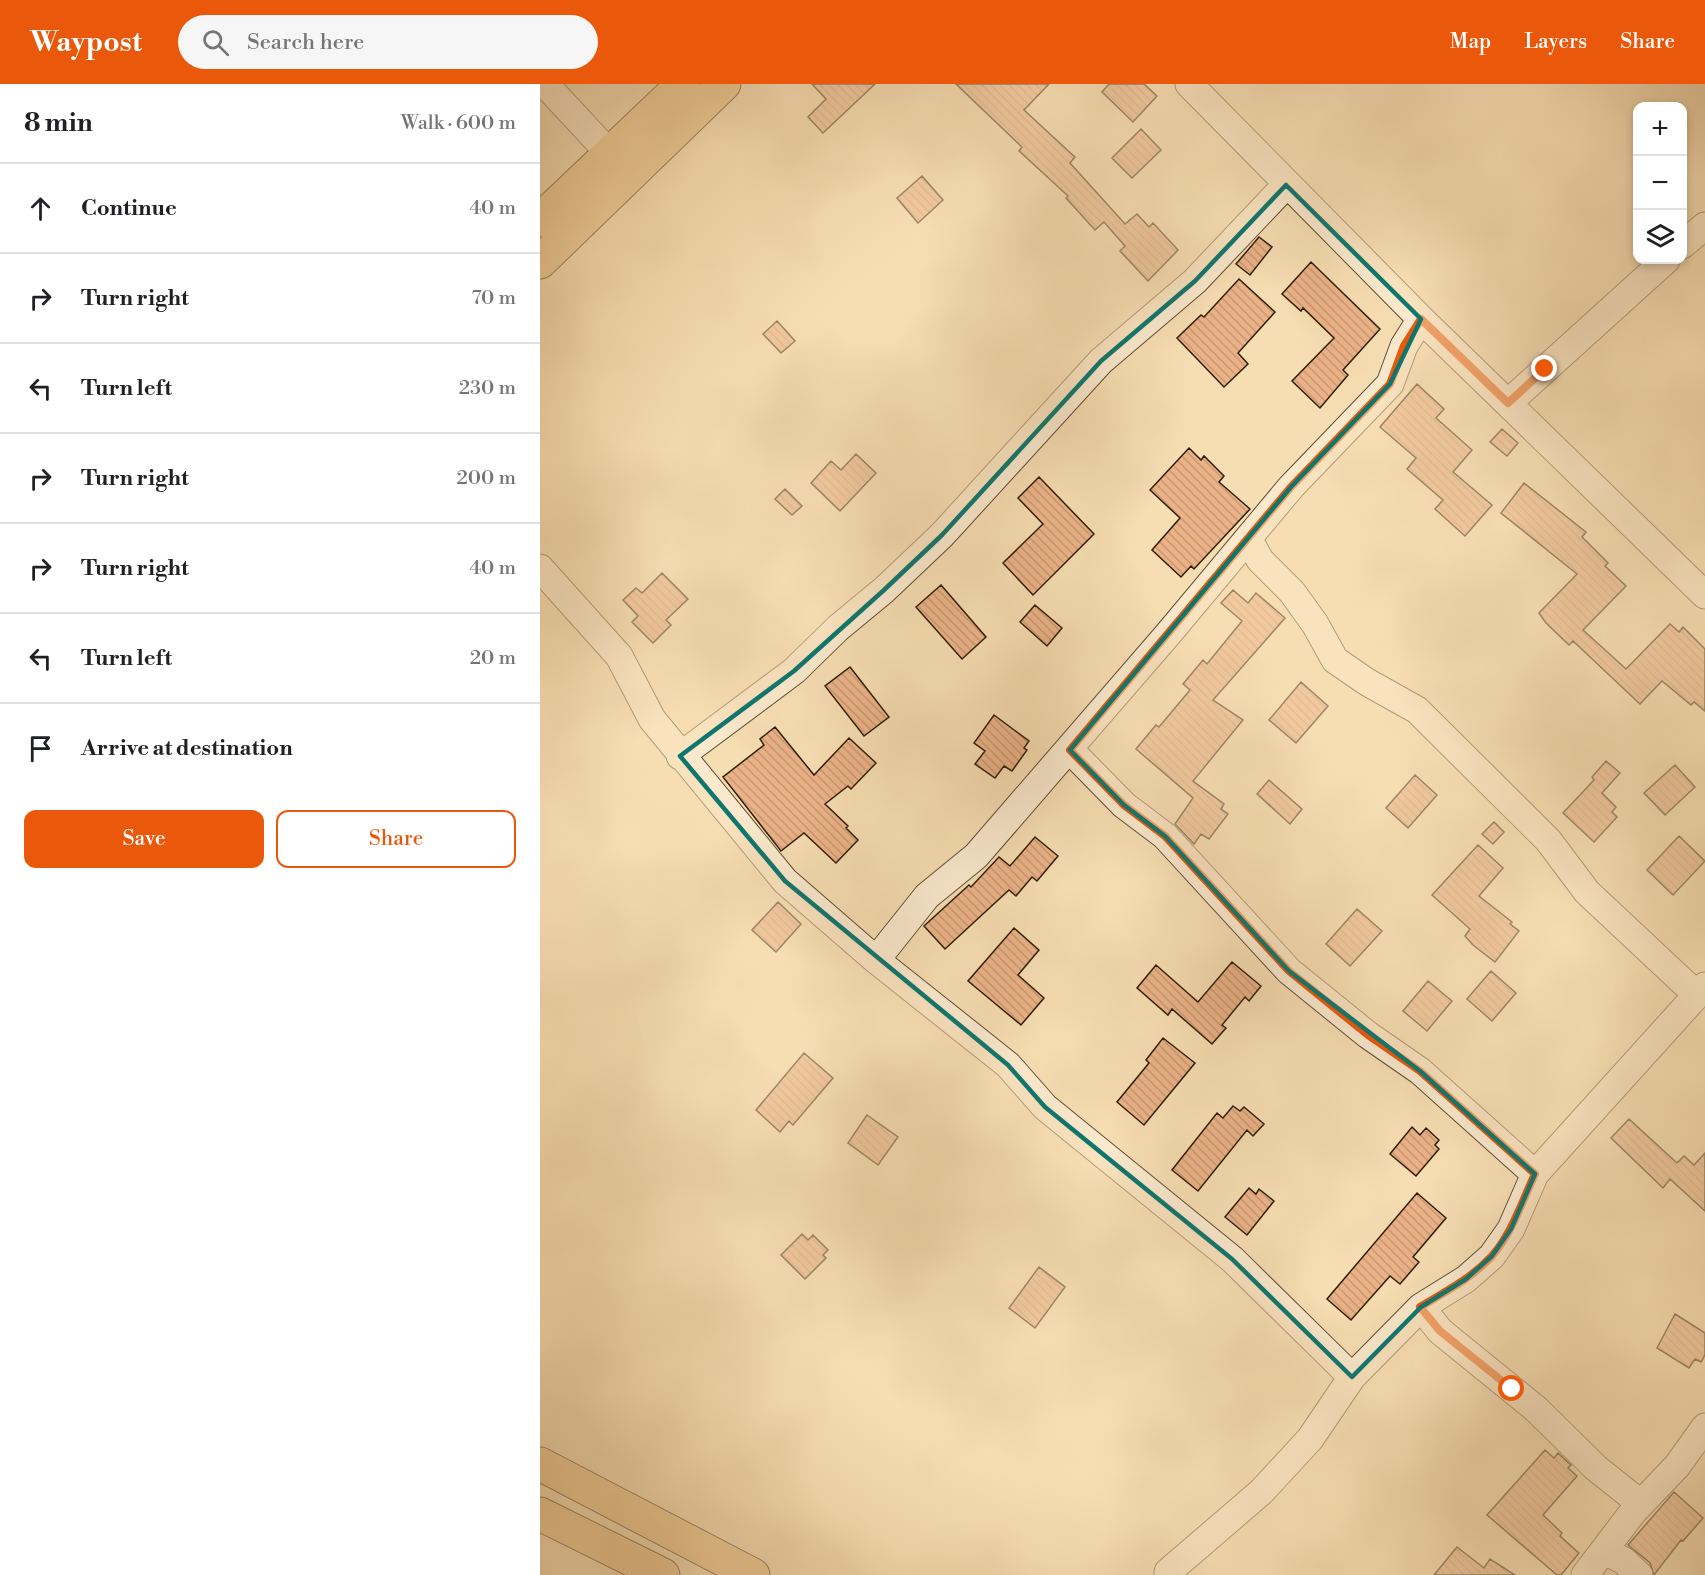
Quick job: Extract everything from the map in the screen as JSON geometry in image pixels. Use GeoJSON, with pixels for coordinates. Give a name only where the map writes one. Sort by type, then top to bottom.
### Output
{"type":"FeatureCollection","features":[{"type":"Feature","properties":{"kind":"main road"},"geometry":{"type":"LineString","coordinates":[[540,220],[683,84]]}},
{"type":"Feature","properties":{"kind":"main road"},"geometry":{"type":"LineString","coordinates":[[540,262],[724,84]]}},
{"type":"Feature","properties":{"kind":"main road"},"geometry":{"type":"LineString","coordinates":[[540,1464],[753,1575]]}},
{"type":"Feature","properties":{"kind":"main road"},"geometry":{"type":"LineString","coordinates":[[540,1514],[663,1575]]}},
{"type":"Feature","properties":{"kind":"street"},"geometry":{"type":"LineString","coordinates":[[545,84],[610,154]]}},
{"type":"Feature","properties":{"kind":"street"},"geometry":{"type":"LineString","coordinates":[[1189,84],[1286,185],[1421,319],[1705,595]]}},
{"type":"Feature","properties":{"kind":"street"},"geometry":{"type":"LineString","coordinates":[[680,756],[794,671],[837,628],[892,582],[942,535],[1101,361],[1195,281],[1286,185]]}},
{"type":"Feature","properties":{"kind":"street"},"geometry":{"type":"LineString","coordinates":[[1687,241],[1705,226]]}},
{"type":"Feature","properties":{"kind":"street"},"geometry":{"type":"LineString","coordinates":[[1508,403],[1662,264]]}},
{"type":"Feature","properties":{"kind":"street"},"geometry":{"type":"LineString","coordinates":[[876,960],[927,896],[976,856],[1070,750],[1249,540],[1291,487],[1390,384],[1404,346],[1421,319]]}},
{"type":"Feature","properties":{"kind":"street"},"geometry":{"type":"LineString","coordinates":[[1168,1572],[1261,1492],[1310,1439],[1352,1377],[1420,1307],[1466,1279],[1491,1256],[1510,1229],[1535,1174],[1701,991],[1587,892],[1548,840],[1417,710],[1367,682],[1335,660],[1315,624],[1292,592],[1260,560],[1249,540]]}},
{"type":"Feature","properties":{"kind":"street"},"geometry":{"type":"LineString","coordinates":[[540,568],[619,656],[651,719],[785,881],[876,960],[1008,1065],[1045,1107],[1232,1259],[1352,1377]]}},
{"type":"Feature","properties":{"kind":"street"},"geometry":{"type":"LineString","coordinates":[[1070,750],[1124,805],[1165,836],[1289,971],[1368,1035],[1420,1071],[1535,1174]]}},
{"type":"Feature","properties":{"kind":"street"},"geometry":{"type":"LineString","coordinates":[[1420,1307],[1440,1331],[1536,1409],[1574,1448],[1640,1503]]}},
{"type":"Feature","properties":{"kind":"street"},"geometry":{"type":"LineString","coordinates":[[1585,1575],[1640,1503],[1677,1466],[1705,1427]]}},
{"type":"Feature","properties":{"kind":"street"},"geometry":{"type":"LineString","coordinates":[[1605,1551],[1624,1561],[1638,1575]]}},
{"type":"Feature","properties":{"kind":"highlighted area"},"geometry":{"type":"Polygon","coordinates":[[[1286,185],[1421,319],[1390,384],[1291,487],[1070,750],[1124,805],[1165,836],[1289,971],[1420,1071],[1535,1174],[1511,1229],[1492,1256],[1466,1279],[1421,1307],[1352,1377],[1232,1259],[1045,1107],[1008,1065],[785,881],[680,756],[794,671],[884,590],[942,535],[1101,361],[1195,281],[1286,185]]]}},
{"type":"Feature","properties":{"kind":"building"},"geometry":{"type":"Polygon","coordinates":[[[812,84],[875,84],[823,133],[808,117],[826,99],[812,84]]]}},
{"type":"Feature","properties":{"kind":"building"},"geometry":{"type":"Polygon","coordinates":[[[956,84],[1049,84],[1024,110],[1075,157],[1070,163],[1125,224],[1137,214],[1149,227],[1153,223],[1178,250],[1148,281],[1120,251],[1125,246],[1104,222],[1095,230],[1066,198],[1068,196],[1019,151],[1022,147],[956,84]]]}},
{"type":"Feature","properties":{"kind":"building"},"geometry":{"type":"Polygon","coordinates":[[[1109,84],[1144,84],[1157,96],[1133,122],[1102,92],[1109,84]]]}},
{"type":"Feature","properties":{"kind":"building"},"geometry":{"type":"Polygon","coordinates":[[[1141,129],[1161,150],[1132,178],[1112,158],[1141,129]]]}},
{"type":"Feature","properties":{"kind":"building"},"geometry":{"type":"Polygon","coordinates":[[[922,176],[943,200],[918,223],[897,198],[922,176]]]}},
{"type":"Feature","properties":{"kind":"building"},"geometry":{"type":"Polygon","coordinates":[[[1259,237],[1272,247],[1250,275],[1236,264],[1259,237]]]}},
{"type":"Feature","properties":{"kind":"building"},"geometry":{"type":"Polygon","coordinates":[[[1311,262],[1380,329],[1343,370],[1348,375],[1320,408],[1292,381],[1334,338],[1303,308],[1301,311],[1282,294],[1311,262]]]}},
{"type":"Feature","properties":{"kind":"building"},"geometry":{"type":"Polygon","coordinates":[[[1239,279],[1275,312],[1238,353],[1248,364],[1224,387],[1177,338],[1201,315],[1204,317],[1239,279]]]}},
{"type":"Feature","properties":{"kind":"building"},"geometry":{"type":"Polygon","coordinates":[[[777,321],[795,341],[781,353],[763,334],[777,321]]]}},
{"type":"Feature","properties":{"kind":"building"},"geometry":{"type":"Polygon","coordinates":[[[1417,384],[1444,409],[1436,418],[1472,450],[1453,472],[1492,505],[1465,536],[1435,509],[1443,500],[1407,469],[1416,458],[1380,427],[1417,384]]]}},
{"type":"Feature","properties":{"kind":"building"},"geometry":{"type":"Polygon","coordinates":[[[1502,429],[1518,443],[1507,456],[1490,442],[1502,429]]]}},
{"type":"Feature","properties":{"kind":"building"},"geometry":{"type":"Polygon","coordinates":[[[1189,448],[1201,460],[1204,456],[1224,476],[1219,482],[1250,509],[1194,569],[1191,566],[1181,577],[1152,550],[1180,518],[1150,490],[1189,448]]]}},
{"type":"Feature","properties":{"kind":"building"},"geometry":{"type":"Polygon","coordinates":[[[856,454],[876,473],[840,511],[811,483],[831,461],[841,470],[856,454]]]}},
{"type":"Feature","properties":{"kind":"building"},"geometry":{"type":"Polygon","coordinates":[[[1039,477],[1094,534],[1033,595],[1003,563],[1043,524],[1018,498],[1039,477]]]}},
{"type":"Feature","properties":{"kind":"building"},"geometry":{"type":"Polygon","coordinates":[[[1524,483],[1586,532],[1582,537],[1608,563],[1605,566],[1626,586],[1583,630],[1626,669],[1670,624],[1679,632],[1683,627],[1705,649],[1705,711],[1694,702],[1691,705],[1662,681],[1640,704],[1573,641],[1569,645],[1546,623],[1539,613],[1577,574],[1501,513],[1524,483]]]}},
{"type":"Feature","properties":{"kind":"building"},"geometry":{"type":"Polygon","coordinates":[[[785,489],[802,506],[792,515],[775,499],[785,489]]]}},
{"type":"Feature","properties":{"kind":"building"},"geometry":{"type":"Polygon","coordinates":[[[662,573],[688,599],[666,620],[671,625],[653,643],[632,622],[638,616],[623,600],[636,588],[642,593],[662,573]]]}},
{"type":"Feature","properties":{"kind":"building"},"geometry":{"type":"Polygon","coordinates":[[[941,585],[986,637],[962,659],[916,607],[941,585]]]}},
{"type":"Feature","properties":{"kind":"building"},"geometry":{"type":"Polygon","coordinates":[[[1233,590],[1248,603],[1256,593],[1285,618],[1213,700],[1243,720],[1193,781],[1224,804],[1221,809],[1228,814],[1209,839],[1201,834],[1194,844],[1175,824],[1193,798],[1136,749],[1156,725],[1159,727],[1190,690],[1183,684],[1203,660],[1207,664],[1242,621],[1221,603],[1233,590]]]}},
{"type":"Feature","properties":{"kind":"building"},"geometry":{"type":"Polygon","coordinates":[[[1035,605],[1062,628],[1047,646],[1020,622],[1035,605]]]}},
{"type":"Feature","properties":{"kind":"building"},"geometry":{"type":"Polygon","coordinates":[[[850,667],[889,717],[864,736],[825,686],[850,667]]]}},
{"type":"Feature","properties":{"kind":"building"},"geometry":{"type":"Polygon","coordinates":[[[1301,682],[1328,706],[1296,743],[1269,720],[1301,682]]]}},
{"type":"Feature","properties":{"kind":"building"},"geometry":{"type":"Polygon","coordinates":[[[994,715],[1029,741],[1024,748],[1027,750],[1012,771],[1004,766],[995,778],[975,764],[985,751],[974,743],[994,715]]]}},
{"type":"Feature","properties":{"kind":"building"},"geometry":{"type":"Polygon","coordinates":[[[775,727],[814,775],[849,738],[876,763],[851,789],[848,786],[825,804],[848,826],[846,828],[858,840],[836,863],[804,833],[781,851],[723,777],[764,745],[760,739],[775,727]]]}},
{"type":"Feature","properties":{"kind":"building"},"geometry":{"type":"Polygon","coordinates":[[[1606,761],[1620,773],[1602,793],[1616,807],[1612,812],[1617,817],[1594,842],[1563,813],[1594,780],[1592,777],[1606,761]]]}},
{"type":"Feature","properties":{"kind":"building"},"geometry":{"type":"Polygon","coordinates":[[[1675,765],[1695,787],[1665,815],[1644,793],[1675,765]]]}},
{"type":"Feature","properties":{"kind":"building"},"geometry":{"type":"Polygon","coordinates":[[[1415,775],[1437,795],[1408,828],[1386,808],[1415,775]]]}},
{"type":"Feature","properties":{"kind":"building"},"geometry":{"type":"Polygon","coordinates":[[[1269,780],[1302,809],[1290,824],[1257,794],[1269,780]]]}},
{"type":"Feature","properties":{"kind":"building"},"geometry":{"type":"Polygon","coordinates":[[[1494,822],[1504,832],[1493,844],[1482,834],[1494,822]]]}},
{"type":"Feature","properties":{"kind":"building"},"geometry":{"type":"Polygon","coordinates":[[[1679,836],[1705,861],[1673,895],[1647,870],[1679,836]]]}},
{"type":"Feature","properties":{"kind":"building"},"geometry":{"type":"Polygon","coordinates":[[[1035,837],[1058,856],[1037,881],[1032,877],[1016,896],[1009,890],[945,949],[924,926],[969,885],[971,887],[999,857],[1010,866],[1035,837]]]}},
{"type":"Feature","properties":{"kind":"building"},"geometry":{"type":"Polygon","coordinates":[[[1478,845],[1503,868],[1479,896],[1512,922],[1510,924],[1519,931],[1495,962],[1465,936],[1470,929],[1432,895],[1478,845]]]}},
{"type":"Feature","properties":{"kind":"building"},"geometry":{"type":"Polygon","coordinates":[[[778,902],[801,924],[776,952],[752,930],[778,902]]]}},
{"type":"Feature","properties":{"kind":"building"},"geometry":{"type":"Polygon","coordinates":[[[1357,909],[1382,931],[1350,966],[1326,944],[1357,909]]]}},
{"type":"Feature","properties":{"kind":"building"},"geometry":{"type":"Polygon","coordinates":[[[1014,928],[1039,950],[1018,975],[1044,998],[1021,1025],[968,981],[1014,928]]]}},
{"type":"Feature","properties":{"kind":"building"},"geometry":{"type":"Polygon","coordinates":[[[1232,962],[1261,986],[1249,1001],[1245,997],[1222,1025],[1226,1028],[1212,1044],[1172,1009],[1168,1015],[1137,988],[1156,965],[1198,1002],[1232,962]]]}},
{"type":"Feature","properties":{"kind":"building"},"geometry":{"type":"Polygon","coordinates":[[[1491,971],[1516,993],[1492,1021],[1467,999],[1491,971]]]}},
{"type":"Feature","properties":{"kind":"building"},"geometry":{"type":"Polygon","coordinates":[[[1428,981],[1452,1001],[1427,1031],[1403,1011],[1428,981]]]}},
{"type":"Feature","properties":{"kind":"building"},"geometry":{"type":"Polygon","coordinates":[[[1163,1038],[1195,1063],[1144,1125],[1117,1102],[1149,1063],[1146,1060],[1163,1038]]]}},
{"type":"Feature","properties":{"kind":"building"},"geometry":{"type":"Polygon","coordinates":[[[804,1053],[833,1078],[793,1125],[789,1121],[780,1132],[756,1110],[804,1053]]]}},
{"type":"Feature","properties":{"kind":"building"},"geometry":{"type":"Polygon","coordinates":[[[1233,1106],[1240,1111],[1244,1107],[1264,1124],[1253,1136],[1247,1130],[1198,1191],[1172,1170],[1217,1113],[1223,1118],[1233,1106]]]}},
{"type":"Feature","properties":{"kind":"building"},"geometry":{"type":"Polygon","coordinates":[[[867,1115],[898,1137],[878,1165],[848,1143],[867,1115]]]}},
{"type":"Feature","properties":{"kind":"building"},"geometry":{"type":"Polygon","coordinates":[[[1629,1119],[1677,1163],[1684,1156],[1694,1165],[1705,1153],[1705,1211],[1670,1179],[1663,1188],[1611,1138],[1629,1119]]]}},
{"type":"Feature","properties":{"kind":"building"},"geometry":{"type":"Polygon","coordinates":[[[1412,1127],[1420,1135],[1426,1128],[1439,1140],[1435,1145],[1439,1149],[1416,1176],[1390,1154],[1412,1127]]]}},
{"type":"Feature","properties":{"kind":"building"},"geometry":{"type":"Polygon","coordinates":[[[1249,1188],[1256,1194],[1259,1189],[1274,1201],[1247,1235],[1225,1217],[1249,1188]]]}},
{"type":"Feature","properties":{"kind":"building"},"geometry":{"type":"Polygon","coordinates":[[[1417,1193],[1446,1218],[1413,1257],[1419,1262],[1400,1284],[1390,1276],[1351,1320],[1327,1299],[1417,1193]]]}},
{"type":"Feature","properties":{"kind":"building"},"geometry":{"type":"Polygon","coordinates":[[[802,1234],[808,1240],[813,1235],[828,1250],[823,1255],[826,1258],[805,1279],[781,1255],[802,1234]]]}},
{"type":"Feature","properties":{"kind":"building"},"geometry":{"type":"Polygon","coordinates":[[[1039,1267],[1065,1287],[1035,1328],[1009,1308],[1039,1267]]]}},
{"type":"Feature","properties":{"kind":"building"},"geometry":{"type":"Polygon","coordinates":[[[1675,1314],[1705,1333],[1705,1355],[1701,1362],[1695,1359],[1689,1368],[1657,1348],[1675,1314]]]}},
{"type":"Feature","properties":{"kind":"building"},"geometry":{"type":"Polygon","coordinates":[[[1545,1450],[1554,1458],[1558,1453],[1571,1465],[1568,1468],[1577,1476],[1543,1515],[1562,1533],[1560,1536],[1579,1553],[1561,1575],[1557,1575],[1487,1515],[1545,1450]]]}},
{"type":"Feature","properties":{"kind":"building"},"geometry":{"type":"Polygon","coordinates":[[[1674,1492],[1703,1518],[1683,1541],[1681,1540],[1654,1575],[1650,1563],[1628,1545],[1674,1492]]]}},
{"type":"Feature","properties":{"kind":"building"},"geometry":{"type":"Polygon","coordinates":[[[1457,1547],[1484,1568],[1490,1559],[1515,1575],[1434,1575],[1457,1547]]]}},
{"type":"Feature","properties":{"kind":"route"},"geometry":{"type":"LineString","coordinates":[[1512,1389],[1440,1331],[1420,1307],[1466,1279],[1491,1256],[1510,1229],[1535,1174],[1420,1071],[1368,1035],[1289,971],[1165,836],[1124,805],[1070,750],[1266,520],[1291,487],[1345,434],[1390,384],[1404,346],[1421,319],[1508,403],[1545,369]]}}]}
